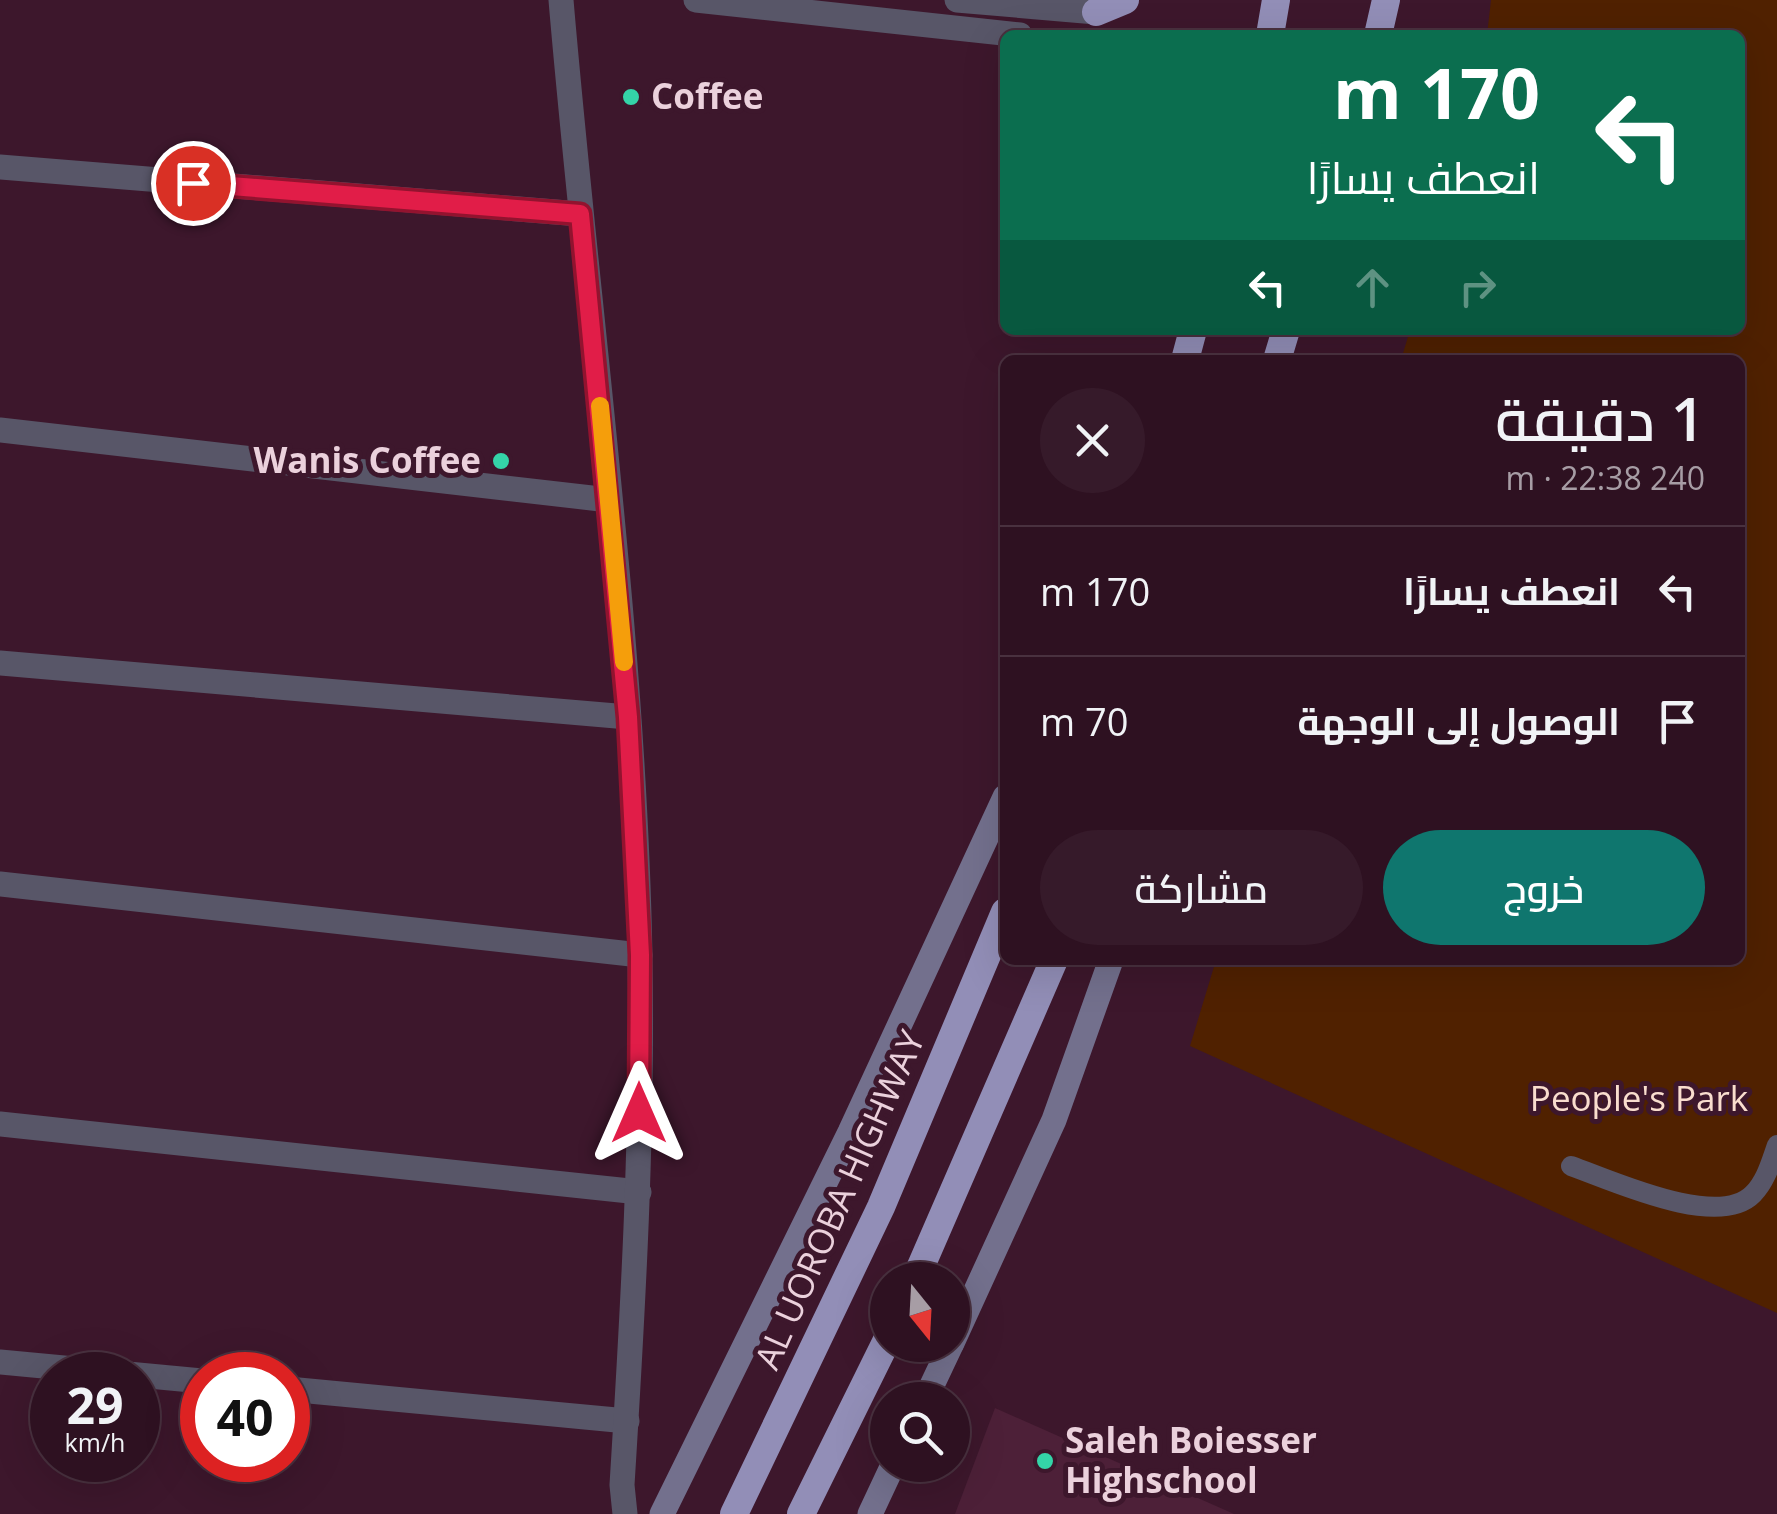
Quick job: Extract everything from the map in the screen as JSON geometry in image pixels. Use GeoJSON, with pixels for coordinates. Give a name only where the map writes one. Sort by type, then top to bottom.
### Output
{"type":"FeatureCollection","features":[{"type":"Feature","properties":{"kind":"highway"},"geometry":{"type":"LineString","coordinates":[[1096,12],[1125,0]]}},
{"type":"Feature","properties":{"kind":"highway"},"geometry":{"type":"LineString","coordinates":[[1271,30],[1276,0]]}},
{"type":"Feature","properties":{"kind":"highway"},"geometry":{"type":"LineString","coordinates":[[1379,30],[1386,0]]}},
{"type":"Feature","properties":{"kind":"highway","name":"AL UOROBA HIGHWAY"},"geometry":{"type":"LineString","coordinates":[[734,1514],[881,1207],[1000,924]]}},
{"type":"Feature","properties":{"kind":"highway"},"geometry":{"type":"LineString","coordinates":[[923,1262],[1052,965]]}},
{"type":"Feature","properties":{"kind":"highway"},"geometry":{"type":"LineString","coordinates":[[801,1514],[876,1362]]}},
{"type":"Feature","properties":{"kind":"main road"},"geometry":{"type":"LineString","coordinates":[[662,1514],[850,1132],[1000,808]]}},
{"type":"Feature","properties":{"kind":"main road"},"geometry":{"type":"LineString","coordinates":[[970,1304],[1054,1120],[1110,965]]}},
{"type":"Feature","properties":{"kind":"main road"},"geometry":{"type":"LineString","coordinates":[[870,1514],[886,1482]]}},
{"type":"Feature","properties":{"kind":"street"},"geometry":{"type":"LineString","coordinates":[[562,0],[628,717],[640,955],[639,1192],[622,1485],[626,1514]]}},
{"type":"Feature","properties":{"kind":"street"},"geometry":{"type":"LineString","coordinates":[[696,0],[1000,33]]}},
{"type":"Feature","properties":{"kind":"street"},"geometry":{"type":"LineString","coordinates":[[956,0],[1096,12]]}},
{"type":"Feature","properties":{"kind":"street"},"geometry":{"type":"LineString","coordinates":[[0,167],[580,214]]}},
{"type":"Feature","properties":{"kind":"street"},"geometry":{"type":"LineString","coordinates":[[0,430],[610,500]]}},
{"type":"Feature","properties":{"kind":"street"},"geometry":{"type":"LineString","coordinates":[[0,663],[628,717]]}},
{"type":"Feature","properties":{"kind":"street"},"geometry":{"type":"LineString","coordinates":[[0,884],[640,955]]}},
{"type":"Feature","properties":{"kind":"street"},"geometry":{"type":"LineString","coordinates":[[0,1124],[639,1192]]}},
{"type":"Feature","properties":{"kind":"street"},"geometry":{"type":"LineString","coordinates":[[0,1362],[180,1379]]}},
{"type":"Feature","properties":{"kind":"street"},"geometry":{"type":"LineString","coordinates":[[310,1391],[627,1421]]}},
{"type":"Feature","properties":{"kind":"lane"},"geometry":{"type":"LineString","coordinates":[[1571,1166],[1674,1202],[1728,1206],[1750,1198],[1764,1179],[1777,1144]]}},
{"type":"Feature","properties":{"kind":"shaded area","name":"Saleh Boiesser Highschool"},"geometry":{"type":"Polygon","coordinates":[[[995,1408],[1234,1514],[955,1514],[995,1408]]]}},
{"type":"Feature","properties":{"kind":"green space","name":"People's Park"},"geometry":{"type":"Polygon","coordinates":[[[1491,0],[1777,0],[1777,1313],[1190,1046],[1214,965],[1745,965],[1745,355],[1402,355],[1408,335],[1745,335],[1745,30],[1488,30],[1491,0]]]}},
{"type":"Feature","properties":{"kind":"slow traffic"},"geometry":{"type":"LineString","coordinates":[[600,406],[624,662]]}},
{"type":"Feature","properties":{"kind":"place","name":"Coffee"},"geometry":{"type":"Point","coordinates":[631,97]}},
{"type":"Feature","properties":{"kind":"place","name":"Wanis Coffee"},"geometry":{"type":"Point","coordinates":[501,461]}},
{"type":"Feature","properties":{"kind":"place","name":"Saleh Boiesser Highschool"},"geometry":{"type":"Point","coordinates":[1045,1461]}},
{"type":"Feature","properties":{"kind":"route"},"geometry":{"type":"LineString","coordinates":[[193,183],[580,214],[628,717],[640,955],[639,1113]]}}]}
